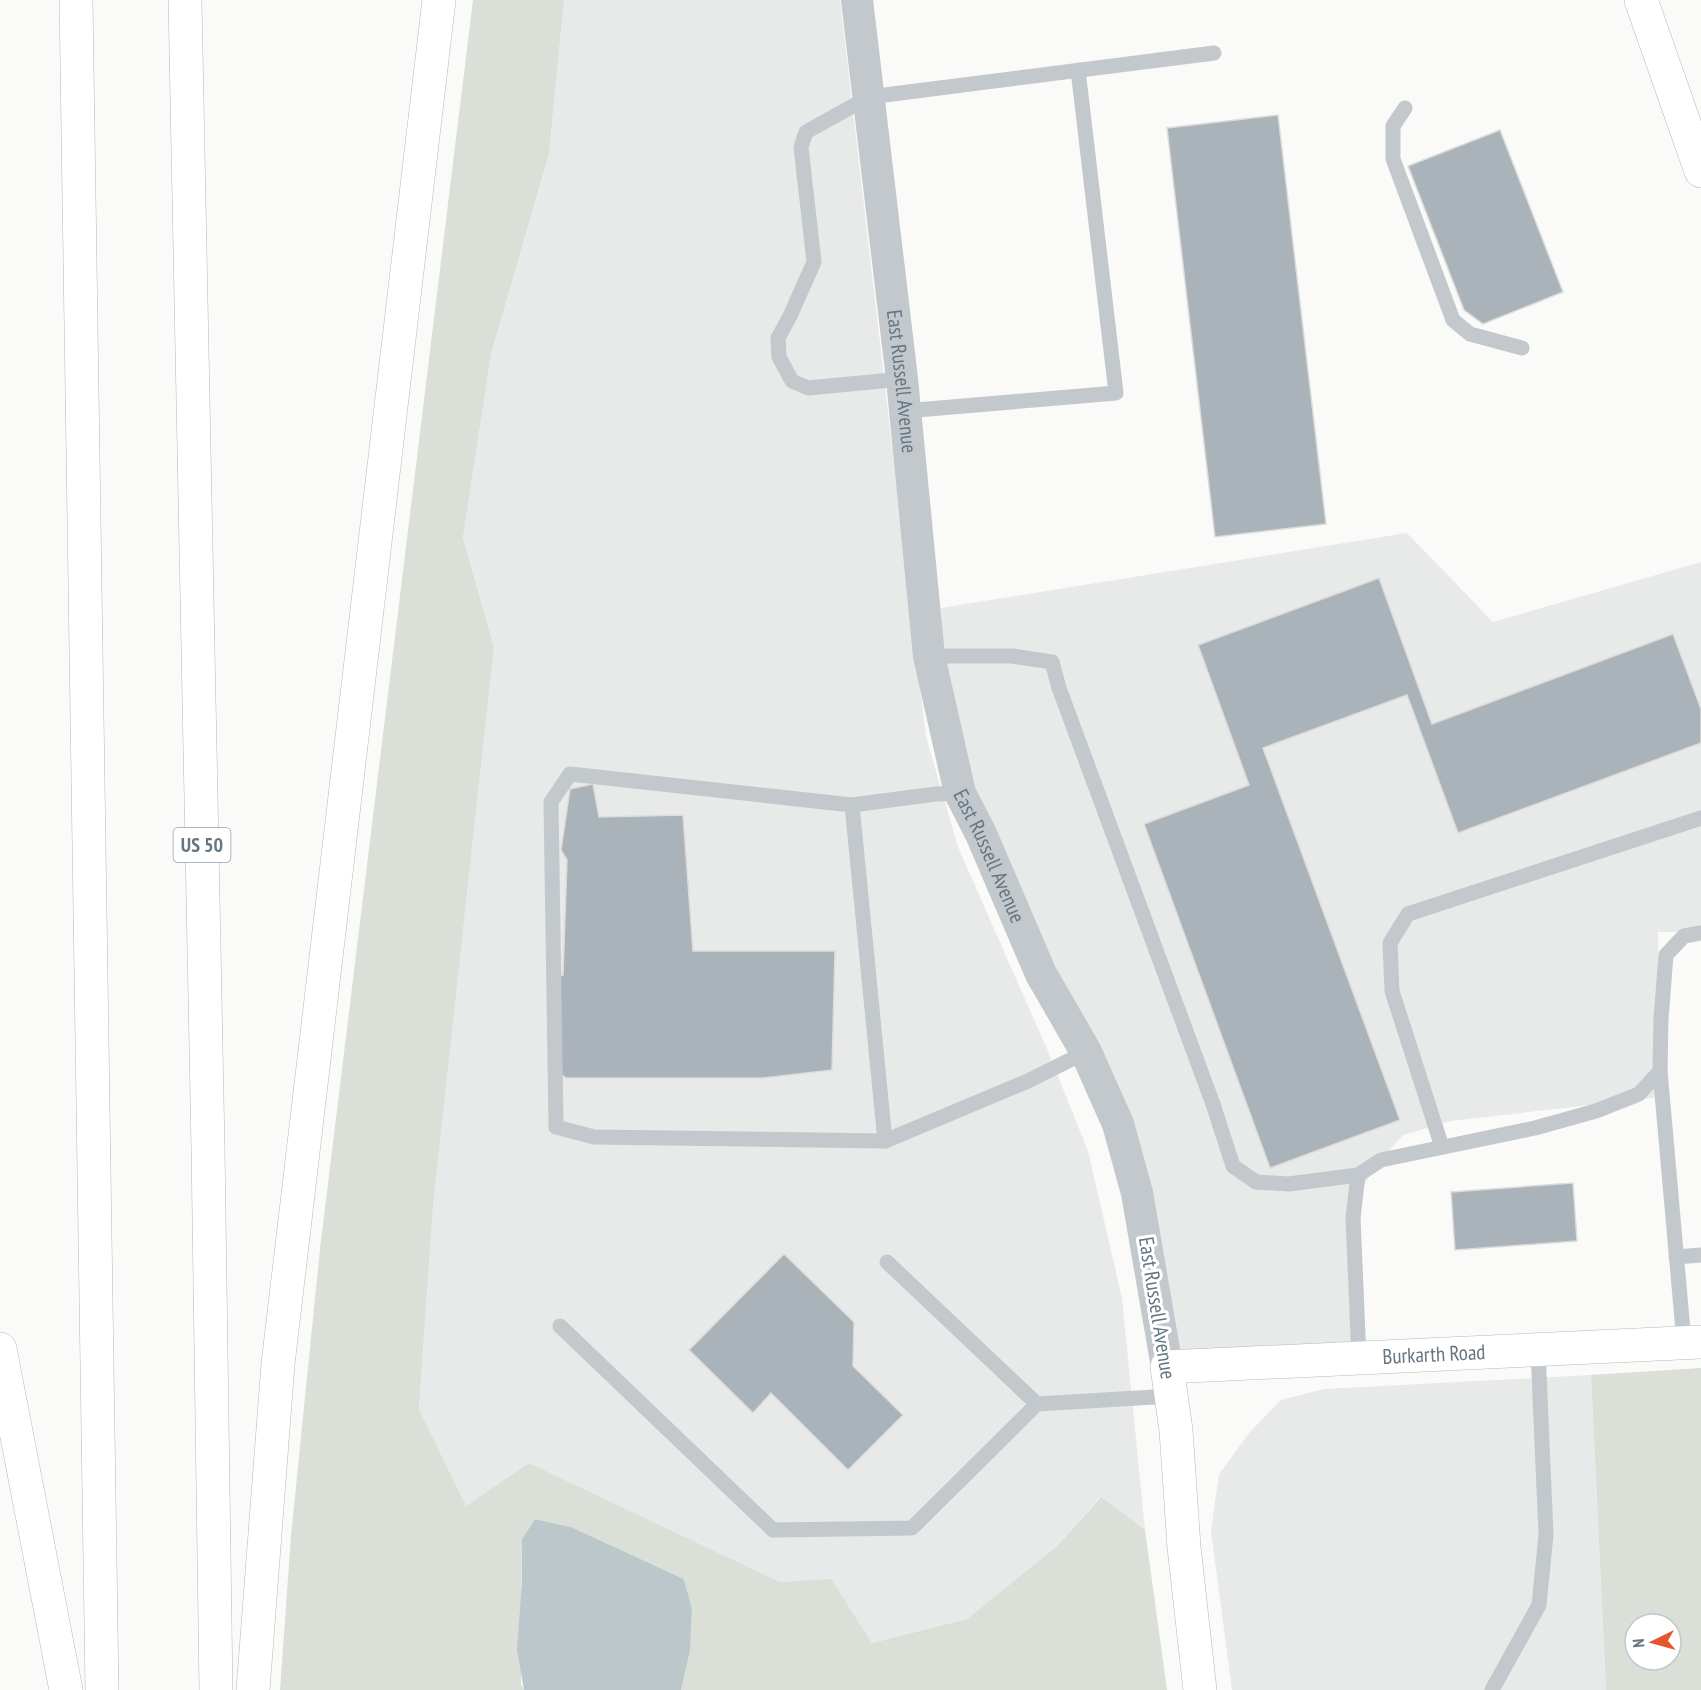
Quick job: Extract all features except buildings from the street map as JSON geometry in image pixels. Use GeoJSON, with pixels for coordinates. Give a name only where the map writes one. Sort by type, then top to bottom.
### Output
{"type":"FeatureCollection","features":[{"type":"Feature","properties":{"kind":"main road"},"geometry":{"type":"LineString","coordinates":[[76,0],[102,1690]]}},
{"type":"Feature","properties":{"kind":"main road","name":"US 50"},"geometry":{"type":"LineString","coordinates":[[185,0],[216,1690]]}},
{"type":"Feature","properties":{"kind":"main road"},"geometry":{"type":"LineString","coordinates":[[253,1690],[278,1364],[439,0]]}},
{"type":"Feature","properties":{"kind":"main road"},"geometry":{"type":"LineString","coordinates":[[1641,0],[1701,171]]}},
{"type":"Feature","properties":{"kind":"main road","name":"Burkarth Road"},"geometry":{"type":"LineString","coordinates":[[1169,1382],[1359,1358],[1692,1342]]}},
{"type":"Feature","properties":{"kind":"main road"},"geometry":{"type":"LineString","coordinates":[[0,1349],[66,1690]]}},
{"type":"Feature","properties":{"kind":"main road","name":"East Russell Avenue"},"geometry":{"type":"LineString","coordinates":[[1169,1382],[1176,1430],[1184,1547],[1200,1690]]}},
{"type":"Feature","properties":{"kind":"street","name":"East Russell Avenue"},"geometry":{"type":"LineString","coordinates":[[857,0],[902,379],[929,656],[960,793],[981,834],[1041,974],[1086,1052],[1118,1124],[1137,1193],[1169,1382]]}},
{"type":"Feature","properties":{"kind":"lane"},"geometry":{"type":"LineString","coordinates":[[902,379],[808,388],[792,381],[779,357],[778,338],[814,262],[801,147],[806,132],[869,98],[1214,53]]}},
{"type":"Feature","properties":{"kind":"lane"},"geometry":{"type":"LineString","coordinates":[[905,411],[1116,393],[1078,70]]}},
{"type":"Feature","properties":{"kind":"lane"},"geometry":{"type":"LineString","coordinates":[[1405,108],[1393,126],[1393,159],[1453,320],[1470,334],[1522,348]]}},
{"type":"Feature","properties":{"kind":"lane"},"geometry":{"type":"LineString","coordinates":[[929,656],[1012,656],[1052,662],[1063,699],[1213,1104],[1233,1166],[1256,1182],[1289,1184],[1358,1175],[1381,1161],[1535,1128],[1596,1111],[1639,1094],[1660,1071]]}},
{"type":"Feature","properties":{"kind":"lane"},"geometry":{"type":"LineString","coordinates":[[960,793],[852,805],[570,774],[551,802],[556,1127],[594,1137],[885,1142],[1028,1081],[1086,1052]]}},
{"type":"Feature","properties":{"kind":"lane"},"geometry":{"type":"LineString","coordinates":[[852,805],[885,1142]]}},
{"type":"Feature","properties":{"kind":"lane"},"geometry":{"type":"LineString","coordinates":[[1442,1147],[1392,991],[1390,943],[1408,914],[1701,818]]}},
{"type":"Feature","properties":{"kind":"lane"},"geometry":{"type":"LineString","coordinates":[[1692,1342],[1676,1257],[1660,1071],[1666,955],[1684,936],[1701,933]]}},
{"type":"Feature","properties":{"kind":"lane"},"geometry":{"type":"LineString","coordinates":[[1358,1175],[1353,1218],[1359,1358]]}},
{"type":"Feature","properties":{"kind":"lane"},"geometry":{"type":"LineString","coordinates":[[1676,1257],[1701,1255]]}},
{"type":"Feature","properties":{"kind":"lane"},"geometry":{"type":"LineString","coordinates":[[887,1262],[1037,1404]]}},
{"type":"Feature","properties":{"kind":"lane"},"geometry":{"type":"LineString","coordinates":[[560,1326],[773,1530],[912,1528],[1037,1404],[1169,1382]]}},
{"type":"Feature","properties":{"kind":"lane"},"geometry":{"type":"LineString","coordinates":[[1492,1690],[1539,1605],[1546,1535],[1538,1350]]}},
{"type":"Feature","properties":{"kind":"shaded area"},"geometry":{"type":"Polygon","coordinates":[[[473,0],[564,0],[549,154],[491,354],[463,538],[494,647],[433,1206],[419,1409],[466,1506],[529,1463],[780,1582],[831,1579],[872,1643],[967,1619],[1056,1547],[1101,1497],[1145,1530],[1167,1690],[681,1690],[690,1651],[692,1609],[684,1579],[571,1527],[535,1519],[522,1539],[521,1684],[524,1690],[280,1690],[291,1536],[320,1249],[473,0]]]}},
{"type":"Feature","properties":{"kind":"shaded area"},"geometry":{"type":"Polygon","coordinates":[[[564,0],[840,0],[926,737],[958,847],[1047,1049],[1088,1151],[1122,1298],[1145,1530],[1100,1497],[1056,1547],[967,1619],[872,1643],[831,1580],[780,1582],[529,1463],[466,1506],[419,1409],[433,1206],[494,647],[463,538],[491,354],[549,154],[564,0]]]}},
{"type":"Feature","properties":{"kind":"shaded area"},"geometry":{"type":"Polygon","coordinates":[[[1407,533],[1493,622],[1701,562],[1701,932],[1658,932],[1660,1097],[1451,1121],[1403,1135],[1374,1167],[1354,1205],[1357,1341],[1178,1353],[1137,1193],[981,834],[929,656],[941,608],[1407,533]]]}},
{"type":"Feature","properties":{"kind":"shaded area"},"geometry":{"type":"Polygon","coordinates":[[[1701,1368],[1701,1690],[1606,1690],[1591,1375],[1701,1368]]]}},
{"type":"Feature","properties":{"kind":"shaded area"},"geometry":{"type":"Polygon","coordinates":[[[1591,1375],[1606,1690],[1232,1690],[1211,1531],[1219,1474],[1250,1432],[1281,1400],[1324,1389],[1591,1375]]]}},
{"type":"Feature","properties":{"kind":"shaded area"},"geometry":{"type":"Polygon","coordinates":[[[535,1519],[571,1527],[684,1579],[692,1609],[690,1651],[681,1690],[524,1690],[517,1650],[522,1582],[522,1539],[535,1519]]]}}]}
